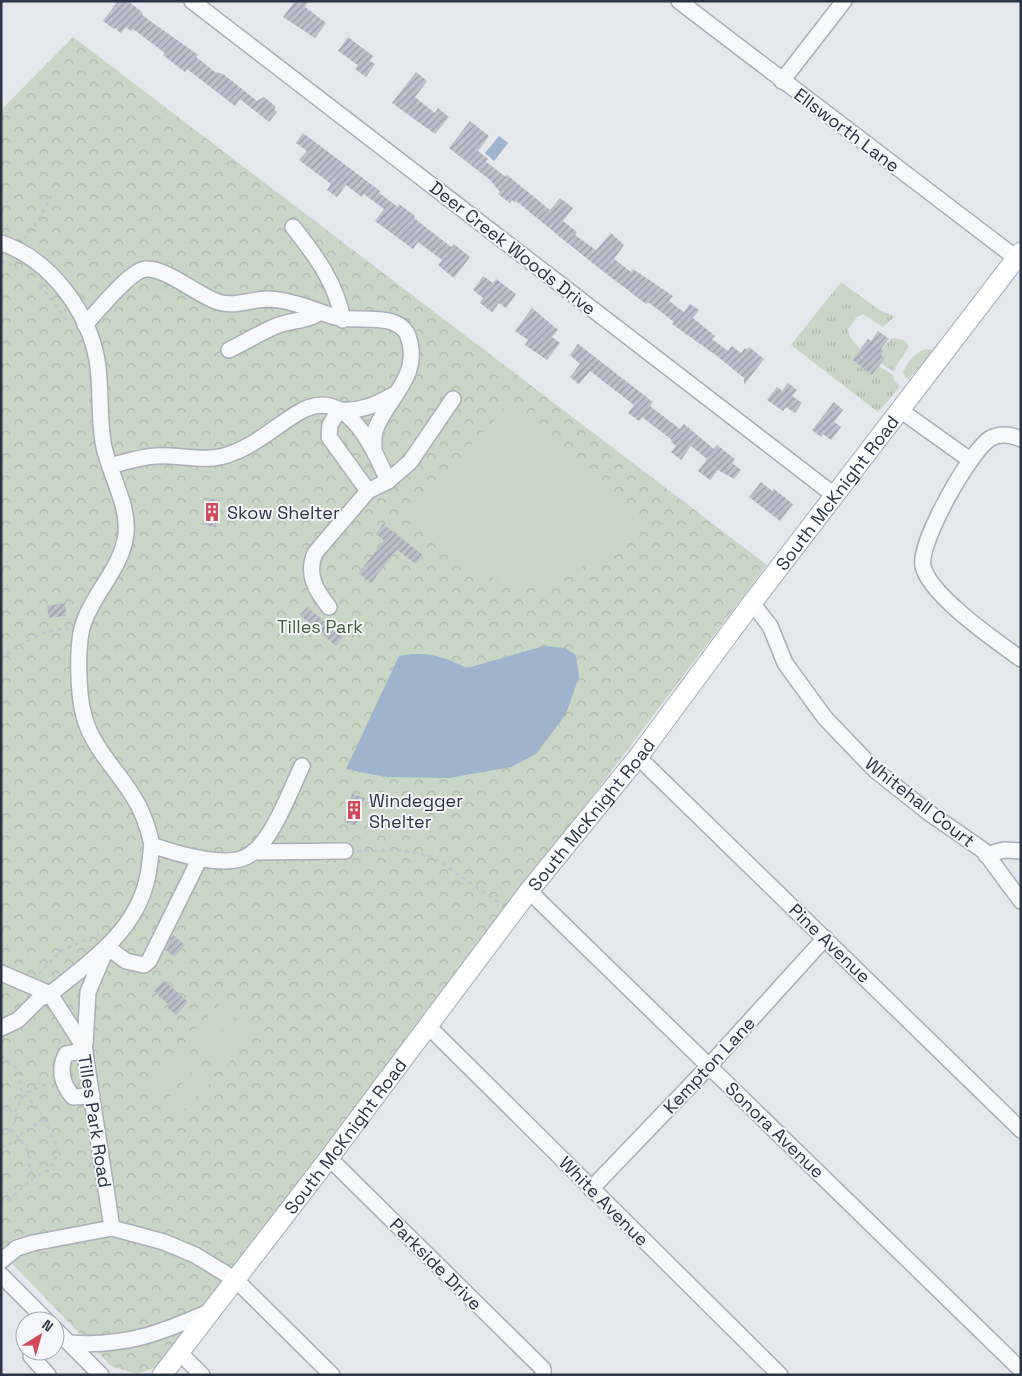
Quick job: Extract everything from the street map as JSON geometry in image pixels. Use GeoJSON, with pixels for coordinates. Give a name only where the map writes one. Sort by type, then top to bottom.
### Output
{"type":"FeatureCollection","features":[{"type":"Feature","properties":{"kind":"main road","name":"South McKnight Road"},"geometry":{"type":"LineString","coordinates":[[162,1375],[329,1158],[529,891],[638,757],[834,494],[1018,255]]}},
{"type":"Feature","properties":{"kind":"street","name":"Deer Creek Woods Drive"},"geometry":{"type":"LineString","coordinates":[[192,1],[834,494]]}},
{"type":"Feature","properties":{"kind":"street","name":"Ellsworth Lane"},"geometry":{"type":"LineString","coordinates":[[679,1],[1018,255]]}},
{"type":"Feature","properties":{"kind":"street"},"geometry":{"type":"LineString","coordinates":[[782,80],[844,1]]}},
{"type":"Feature","properties":{"kind":"street"},"geometry":{"type":"LineString","coordinates":[[293,227],[328,276],[338,296],[343,320]]}},
{"type":"Feature","properties":{"kind":"street"},"geometry":{"type":"LineString","coordinates":[[1,1028],[18,1020],[39,999],[50,994],[107,947],[134,914],[147,880],[152,845],[141,810],[99,748],[84,716],[78,666],[83,623],[110,576],[126,535],[126,521],[104,447],[97,361],[93,341],[86,324],[68,295],[46,268],[8,246]]}},
{"type":"Feature","properties":{"kind":"street"},"geometry":{"type":"LineString","coordinates":[[86,324],[133,274],[146,269],[157,271],[217,302],[231,303],[268,299],[296,304],[343,320],[378,319],[396,323],[407,334],[411,350],[411,369],[375,430],[374,451]]}},
{"type":"Feature","properties":{"kind":"street"},"geometry":{"type":"LineString","coordinates":[[229,350],[275,327],[294,320],[314,318],[320,312]]}},
{"type":"Feature","properties":{"kind":"street"},"geometry":{"type":"LineString","coordinates":[[110,466],[155,456],[222,457],[248,447],[297,412],[315,404],[339,410],[361,409],[377,405],[394,395]]}},
{"type":"Feature","properties":{"kind":"street"},"geometry":{"type":"LineString","coordinates":[[329,607],[318,593],[312,577],[311,562],[315,553],[356,508],[368,491],[388,481],[410,462],[453,399]]}},
{"type":"Feature","properties":{"kind":"street"},"geometry":{"type":"LineString","coordinates":[[339,410],[359,426],[374,451],[388,481]]}},
{"type":"Feature","properties":{"kind":"street"},"geometry":{"type":"LineString","coordinates":[[339,410],[330,426],[329,437],[368,491]]}},
{"type":"Feature","properties":{"kind":"street"},"geometry":{"type":"LineString","coordinates":[[900,410],[970,460]]}},
{"type":"Feature","properties":{"kind":"street"},"geometry":{"type":"LineString","coordinates":[[1021,439],[1002,435],[991,438],[970,460],[928,535],[923,556],[923,565],[928,580],[981,631],[1021,659]]}},
{"type":"Feature","properties":{"kind":"street","name":"Whitehall Court"},"geometry":{"type":"LineString","coordinates":[[752,603],[770,626],[785,663],[825,718],[875,770],[986,855],[1018,892]]}},
{"type":"Feature","properties":{"kind":"street","name":"Pine Avenue"},"geometry":{"type":"LineString","coordinates":[[638,757],[1021,1130]]}},
{"type":"Feature","properties":{"kind":"street"},"geometry":{"type":"LineString","coordinates":[[152,845],[200,858],[232,861],[245,858],[253,852],[270,832],[302,766]]}},
{"type":"Feature","properties":{"kind":"street","name":"Whitehall Court"},"geometry":{"type":"LineString","coordinates":[[986,855],[1004,850],[1021,851]]}},
{"type":"Feature","properties":{"kind":"street"},"geometry":{"type":"LineString","coordinates":[[253,852],[345,851]]}},
{"type":"Feature","properties":{"kind":"street"},"geometry":{"type":"LineString","coordinates":[[107,947],[126,961],[144,965],[149,961],[200,858]]}},
{"type":"Feature","properties":{"kind":"street","name":"Sonora Avenue"},"geometry":{"type":"LineString","coordinates":[[529,891],[1021,1370]]}},
{"type":"Feature","properties":{"kind":"street","name":"Kempton Lane"},"geometry":{"type":"LineString","coordinates":[[591,1189],[709,1066],[825,938]]}},
{"type":"Feature","properties":{"kind":"street"},"geometry":{"type":"LineString","coordinates":[[92,1096],[73,1097],[66,1090],[61,1073],[61,1064],[66,1054],[85,1048],[88,992],[107,947]]}},
{"type":"Feature","properties":{"kind":"street"},"geometry":{"type":"LineString","coordinates":[[1,973],[50,994]]}},
{"type":"Feature","properties":{"kind":"street","name":"Tilles Park Road"},"geometry":{"type":"LineString","coordinates":[[50,994],[85,1048],[112,1228]]}},
{"type":"Feature","properties":{"kind":"street","name":"White Avenue"},"geometry":{"type":"LineString","coordinates":[[428,1027],[780,1375]]}},
{"type":"Feature","properties":{"kind":"street","name":"Parkside Drive"},"geometry":{"type":"LineString","coordinates":[[329,1158],[545,1373]]}},
{"type":"Feature","properties":{"kind":"street"},"geometry":{"type":"LineString","coordinates":[[1,1261],[17,1248],[25,1245],[112,1228],[164,1242],[195,1255],[236,1280],[332,1375]]}},
{"type":"Feature","properties":{"kind":"street"},"geometry":{"type":"LineString","coordinates":[[1,1276],[36,1311]]}},
{"type":"Feature","properties":{"kind":"street"},"geometry":{"type":"LineString","coordinates":[[70,1343],[89,1344],[134,1340],[159,1334],[211,1311]]}},
{"type":"Feature","properties":{"kind":"street"},"geometry":{"type":"LineString","coordinates":[[65,1339],[101,1375]]}},
{"type":"Feature","properties":{"kind":"street"},"geometry":{"type":"LineString","coordinates":[[179,1352],[202,1375]]}},
{"type":"Feature","properties":{"kind":"street"},"geometry":{"type":"LineString","coordinates":[[35,1361],[48,1375]]}},
{"type":"Feature","properties":{"kind":"path"},"geometry":{"type":"LineString","coordinates":[[8,246],[38,222],[51,196]]}},
{"type":"Feature","properties":{"kind":"path"},"geometry":{"type":"LineString","coordinates":[[1,261],[22,269]]}},
{"type":"Feature","properties":{"kind":"path"},"geometry":{"type":"LineString","coordinates":[[35,280],[69,324]]}},
{"type":"Feature","properties":{"kind":"path"},"geometry":{"type":"LineString","coordinates":[[1,659],[40,634],[60,628],[82,630]]}},
{"type":"Feature","properties":{"kind":"path"},"geometry":{"type":"LineString","coordinates":[[345,851],[401,850],[433,857],[513,913]]}},
{"type":"Feature","properties":{"kind":"path"},"geometry":{"type":"LineString","coordinates":[[31,986],[38,974],[62,950],[106,931]]}},
{"type":"Feature","properties":{"kind":"path"},"geometry":{"type":"LineString","coordinates":[[1,1056],[18,1069],[21,1090],[40,1111],[58,1148],[55,1160],[48,1170],[34,1177],[16,1194],[1,1202]]}},
{"type":"Feature","properties":{"kind":"path"},"geometry":{"type":"LineString","coordinates":[[1,1135],[11,1129],[15,1121],[14,1112],[25,1094]]}},
{"type":"Feature","properties":{"kind":"path"},"geometry":{"type":"LineString","coordinates":[[1,1108],[9,1108],[14,1112]]}},
{"type":"Feature","properties":{"kind":"path"},"geometry":{"type":"LineString","coordinates":[[1,1147],[6,1147],[19,1139],[23,1132],[44,1120]]}},
{"type":"Feature","properties":{"kind":"path"},"geometry":{"type":"LineString","coordinates":[[11,1129],[28,1154],[29,1170],[34,1177]]}},
{"type":"Feature","properties":{"kind":"green space","name":"Tilles Park"},"geometry":{"type":"Polygon","coordinates":[[[73,37],[767,565],[162,1365],[137,1374],[111,1366],[65,1318],[65,1311],[58,1311],[1,1252],[1,110],[73,37]]]}},
{"type":"Feature","properties":{"kind":"green space"},"geometry":{"type":"Polygon","coordinates":[[[841,282],[879,310],[895,316],[883,327],[863,314],[857,317],[848,329],[850,337],[860,349],[852,360],[872,375],[879,366],[893,375],[894,380],[900,387],[878,412],[791,345],[841,282]]]}},
{"type":"Feature","properties":{"kind":"green space"},"geometry":{"type":"Polygon","coordinates":[[[892,338],[904,340],[909,346],[893,371],[881,363],[885,358],[881,355],[884,351],[881,349],[892,338]]]}},
{"type":"Feature","properties":{"kind":"green space"},"geometry":{"type":"Polygon","coordinates":[[[928,349],[934,351],[909,379],[906,378],[903,373],[907,364],[916,354],[928,349]]]}},
{"type":"Feature","properties":{"kind":"green space"},"geometry":{"type":"Polygon","coordinates":[[[509,404],[519,408],[645,522],[612,552],[558,579],[509,587],[460,560],[406,516],[509,404]]]}},
{"type":"Feature","properties":{"kind":"green space"},"geometry":{"type":"Polygon","coordinates":[[[222,1001],[237,1015],[207,1046],[192,1033],[222,1001]]]}},
{"type":"Feature","properties":{"kind":"green space"},"geometry":{"type":"Polygon","coordinates":[[[242,1020],[256,1034],[226,1066],[212,1052],[242,1020]]]}},
{"type":"Feature","properties":{"kind":"green space"},"geometry":{"type":"Polygon","coordinates":[[[175,1051],[190,1064],[160,1096],[145,1082],[175,1051]]]}},
{"type":"Feature","properties":{"kind":"green space"},"geometry":{"type":"Polygon","coordinates":[[[195,1070],[209,1084],[179,1115],[165,1102],[195,1070]]]}},
{"type":"Feature","properties":{"kind":"water"},"geometry":{"type":"Polygon","coordinates":[[[499,136],[508,143],[494,161],[485,153],[499,136]]]}},
{"type":"Feature","properties":{"kind":"water"},"geometry":{"type":"Polygon","coordinates":[[[544,646],[565,648],[576,655],[579,677],[566,714],[536,754],[511,767],[449,778],[385,777],[346,769],[399,656],[426,654],[449,660],[467,668],[544,646]]]}},
{"type":"Feature","properties":{"kind":"building"},"geometry":{"type":"Polygon","coordinates":[[[118,1],[128,1],[143,13],[142,15],[198,55],[196,57],[215,72],[223,74],[257,101],[264,97],[276,107],[274,109],[277,112],[269,122],[240,99],[235,106],[187,69],[185,72],[163,55],[165,53],[133,29],[131,31],[126,27],[121,33],[114,29],[103,21],[118,1]]]}},
{"type":"Feature","properties":{"kind":"building"},"geometry":{"type":"Polygon","coordinates":[[[295,1],[309,1],[305,7],[326,23],[315,38],[283,17],[295,1]]]}},
{"type":"Feature","properties":{"kind":"building"},"geometry":{"type":"Polygon","coordinates":[[[348,37],[373,56],[370,61],[375,64],[366,77],[355,69],[358,65],[338,51],[348,37]]]}},
{"type":"Feature","properties":{"kind":"building"},"geometry":{"type":"Polygon","coordinates":[[[416,72],[427,81],[415,97],[435,113],[438,108],[449,117],[435,134],[392,103],[416,72]]]}},
{"type":"Feature","properties":{"kind":"building"},"geometry":{"type":"Polygon","coordinates":[[[470,121],[489,136],[478,151],[488,159],[486,162],[506,177],[507,175],[550,210],[560,198],[573,208],[563,221],[577,232],[575,235],[596,250],[611,233],[624,245],[614,259],[631,272],[633,269],[673,296],[669,301],[684,312],[690,304],[699,310],[693,318],[715,336],[712,339],[728,351],[732,346],[741,353],[745,348],[747,350],[749,347],[764,359],[744,385],[744,378],[717,356],[672,324],[674,322],[648,302],[646,304],[591,262],[516,201],[515,203],[512,200],[510,203],[498,194],[500,192],[490,180],[449,148],[470,121]]]}},
{"type":"Feature","properties":{"kind":"building"},"geometry":{"type":"Polygon","coordinates":[[[303,133],[380,191],[379,193],[398,207],[399,204],[415,216],[414,218],[451,247],[454,244],[470,257],[454,278],[438,265],[442,260],[418,242],[413,249],[375,221],[384,209],[364,194],[362,197],[346,185],[337,197],[327,190],[331,184],[299,160],[307,151],[296,143],[303,133]]]}},
{"type":"Feature","properties":{"kind":"building"},"geometry":{"type":"Polygon","coordinates":[[[483,276],[493,283],[496,279],[516,294],[506,308],[499,303],[492,312],[480,303],[483,298],[473,290],[483,276]]]}},
{"type":"Feature","properties":{"kind":"building"},"geometry":{"type":"Polygon","coordinates":[[[532,308],[558,330],[552,337],[560,343],[547,360],[525,345],[528,340],[515,331],[532,308]]]}},
{"type":"Feature","properties":{"kind":"building"},"geometry":{"type":"Polygon","coordinates":[[[878,331],[889,339],[881,349],[884,351],[881,355],[885,358],[872,375],[852,360],[868,339],[871,341],[878,331]]]}},
{"type":"Feature","properties":{"kind":"building"},"geometry":{"type":"Polygon","coordinates":[[[578,344],[653,402],[650,406],[680,429],[684,424],[714,449],[717,445],[735,459],[732,463],[741,470],[734,479],[718,470],[710,480],[698,471],[707,459],[691,446],[681,460],[671,452],[676,446],[671,442],[672,440],[642,417],[639,421],[628,413],[634,405],[590,371],[579,384],[570,377],[580,364],[570,355],[578,344]]]}},
{"type":"Feature","properties":{"kind":"building"},"geometry":{"type":"Polygon","coordinates":[[[788,383],[797,390],[792,396],[802,403],[795,413],[786,407],[783,411],[767,400],[777,387],[782,391],[788,383]]]}},
{"type":"Feature","properties":{"kind":"building"},"geometry":{"type":"Polygon","coordinates":[[[834,402],[843,410],[834,422],[841,427],[831,440],[823,434],[821,437],[812,430],[834,402]]]}},
{"type":"Feature","properties":{"kind":"building"},"geometry":{"type":"Polygon","coordinates":[[[761,482],[772,491],[774,489],[793,504],[780,521],[749,497],[761,482]]]}},
{"type":"Feature","properties":{"kind":"building","name":"Skow Shelter"},"geometry":{"type":"Polygon","coordinates":[[[208,498],[220,500],[216,527],[204,525],[208,498]]]}},
{"type":"Feature","properties":{"kind":"building"},"geometry":{"type":"Polygon","coordinates":[[[383,524],[423,555],[416,564],[397,550],[371,583],[359,573],[384,540],[376,534],[383,524]]]}},
{"type":"Feature","properties":{"kind":"building"},"geometry":{"type":"Polygon","coordinates":[[[65,603],[66,616],[49,618],[47,606],[65,603]]]}},
{"type":"Feature","properties":{"kind":"building"},"geometry":{"type":"Polygon","coordinates":[[[307,607],[343,637],[336,646],[300,615],[307,607]]]}},
{"type":"Feature","properties":{"kind":"building","name":"Windegger Shelter"},"geometry":{"type":"Polygon","coordinates":[[[352,794],[365,798],[356,826],[344,822],[352,794]]]}},
{"type":"Feature","properties":{"kind":"building"},"geometry":{"type":"Polygon","coordinates":[[[173,935],[185,945],[174,957],[165,949],[173,935]]]}},
{"type":"Feature","properties":{"kind":"building"},"geometry":{"type":"Polygon","coordinates":[[[164,980],[188,1002],[176,1015],[167,1007],[169,1005],[154,991],[164,980]]]}},
{"type":"Feature","properties":{"kind":"place","name":"Skow Shelter"},"geometry":{"type":"Point","coordinates":[212,512]}},
{"type":"Feature","properties":{"kind":"place","name":"Windegger Shelter"},"geometry":{"type":"Point","coordinates":[354,810]}}]}
